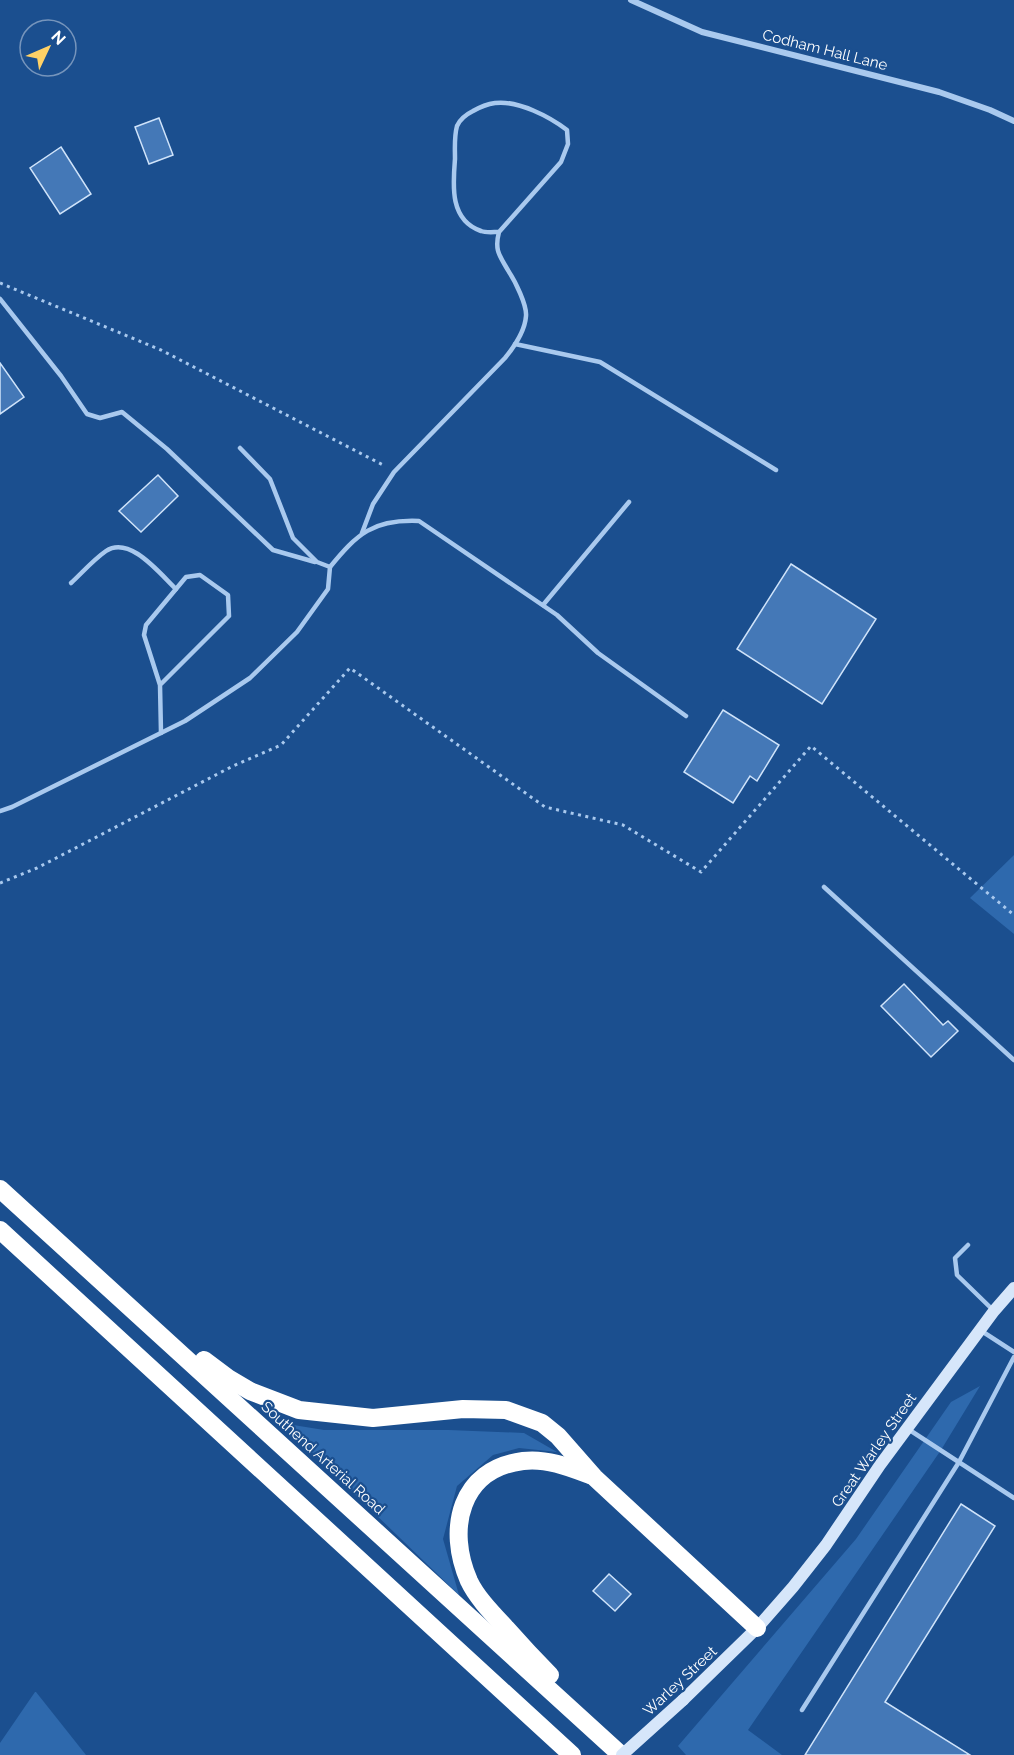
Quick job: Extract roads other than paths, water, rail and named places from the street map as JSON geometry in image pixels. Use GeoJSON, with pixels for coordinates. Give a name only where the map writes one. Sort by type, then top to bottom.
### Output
{"type":"FeatureCollection","features":[{"type":"Feature","properties":{"kind":"highway","name":"Southend Arterial Road"},"geometry":{"type":"LineString","coordinates":[[0,1189],[621,1755]]}},
{"type":"Feature","properties":{"kind":"highway"},"geometry":{"type":"LineString","coordinates":[[0,1230],[573,1755]]}},
{"type":"Feature","properties":{"kind":"highway"},"geometry":{"type":"LineString","coordinates":[[125,1302],[228,1378],[250,1391],[299,1410],[373,1418],[463,1409],[506,1410],[542,1423],[558,1436],[594,1477],[758,1628]]}},
{"type":"Feature","properties":{"kind":"highway"},"geometry":{"type":"LineString","coordinates":[[594,1477],[552,1462],[525,1460],[501,1466],[483,1477],[469,1493],[460,1513],[459,1553],[470,1582],[487,1607],[537,1662],[631,1755]]}},
{"type":"Feature","properties":{"kind":"highway"},"geometry":{"type":"LineString","coordinates":[[498,1686],[567,1755]]}},
{"type":"Feature","properties":{"kind":"main road","name":"Great Warley Street"},"geometry":{"type":"LineString","coordinates":[[758,1628],[826,1545],[907,1428],[994,1311],[1014,1288]]}},
{"type":"Feature","properties":{"kind":"main road","name":"Warley Street"},"geometry":{"type":"LineString","coordinates":[[621,1755],[683,1700],[758,1628]]}},
{"type":"Feature","properties":{"kind":"street","name":"Codham Hall Lane"},"geometry":{"type":"LineString","coordinates":[[631,0],[702,32],[939,92],[990,110],[1014,122]]}},
{"type":"Feature","properties":{"kind":"lane"},"geometry":{"type":"LineString","coordinates":[[362,533],[373,504],[394,472],[505,358],[515,344],[526,316],[524,305],[496,245],[499,232],[561,162],[568,144],[567,130],[553,120],[514,104],[496,103],[468,113],[461,120],[457,127],[453,175],[455,203],[462,218],[481,231],[499,232]]}},
{"type":"Feature","properties":{"kind":"lane"},"geometry":{"type":"LineString","coordinates":[[0,299],[61,376],[87,414],[100,418],[122,412],[167,449],[273,550],[330,567]]}},
{"type":"Feature","properties":{"kind":"lane"},"geometry":{"type":"LineString","coordinates":[[515,344],[600,362],[776,470]]}},
{"type":"Feature","properties":{"kind":"lane"},"geometry":{"type":"LineString","coordinates":[[240,448],[270,479],[293,538],[317,562]]}},
{"type":"Feature","properties":{"kind":"lane"},"geometry":{"type":"LineString","coordinates":[[543,606],[628,501]]}},
{"type":"Feature","properties":{"kind":"lane"},"geometry":{"type":"LineString","coordinates":[[0,811],[185,721],[250,678],[297,632],[328,589],[330,567],[349,544],[362,533],[401,520],[419,521],[557,615],[598,653],[686,716]]}},
{"type":"Feature","properties":{"kind":"lane"},"geometry":{"type":"LineString","coordinates":[[71,583],[105,552],[120,547],[143,557],[176,589]]}},
{"type":"Feature","properties":{"kind":"lane"},"geometry":{"type":"LineString","coordinates":[[160,686],[229,616],[228,595],[200,575],[186,577],[146,625],[144,635],[160,686],[161,733]]}},
{"type":"Feature","properties":{"kind":"lane"},"geometry":{"type":"LineString","coordinates":[[824,887],[1014,1060]]}},
{"type":"Feature","properties":{"kind":"lane"},"geometry":{"type":"LineString","coordinates":[[968,1245],[955,1258],[957,1275],[994,1311]]}},
{"type":"Feature","properties":{"kind":"lane"},"geometry":{"type":"LineString","coordinates":[[980,1330],[1014,1352]]}},
{"type":"Feature","properties":{"kind":"lane"},"geometry":{"type":"LineString","coordinates":[[802,1710],[959,1462],[1014,1357]]}},
{"type":"Feature","properties":{"kind":"lane"},"geometry":{"type":"LineString","coordinates":[[907,1428],[1014,1498]]}}]}
